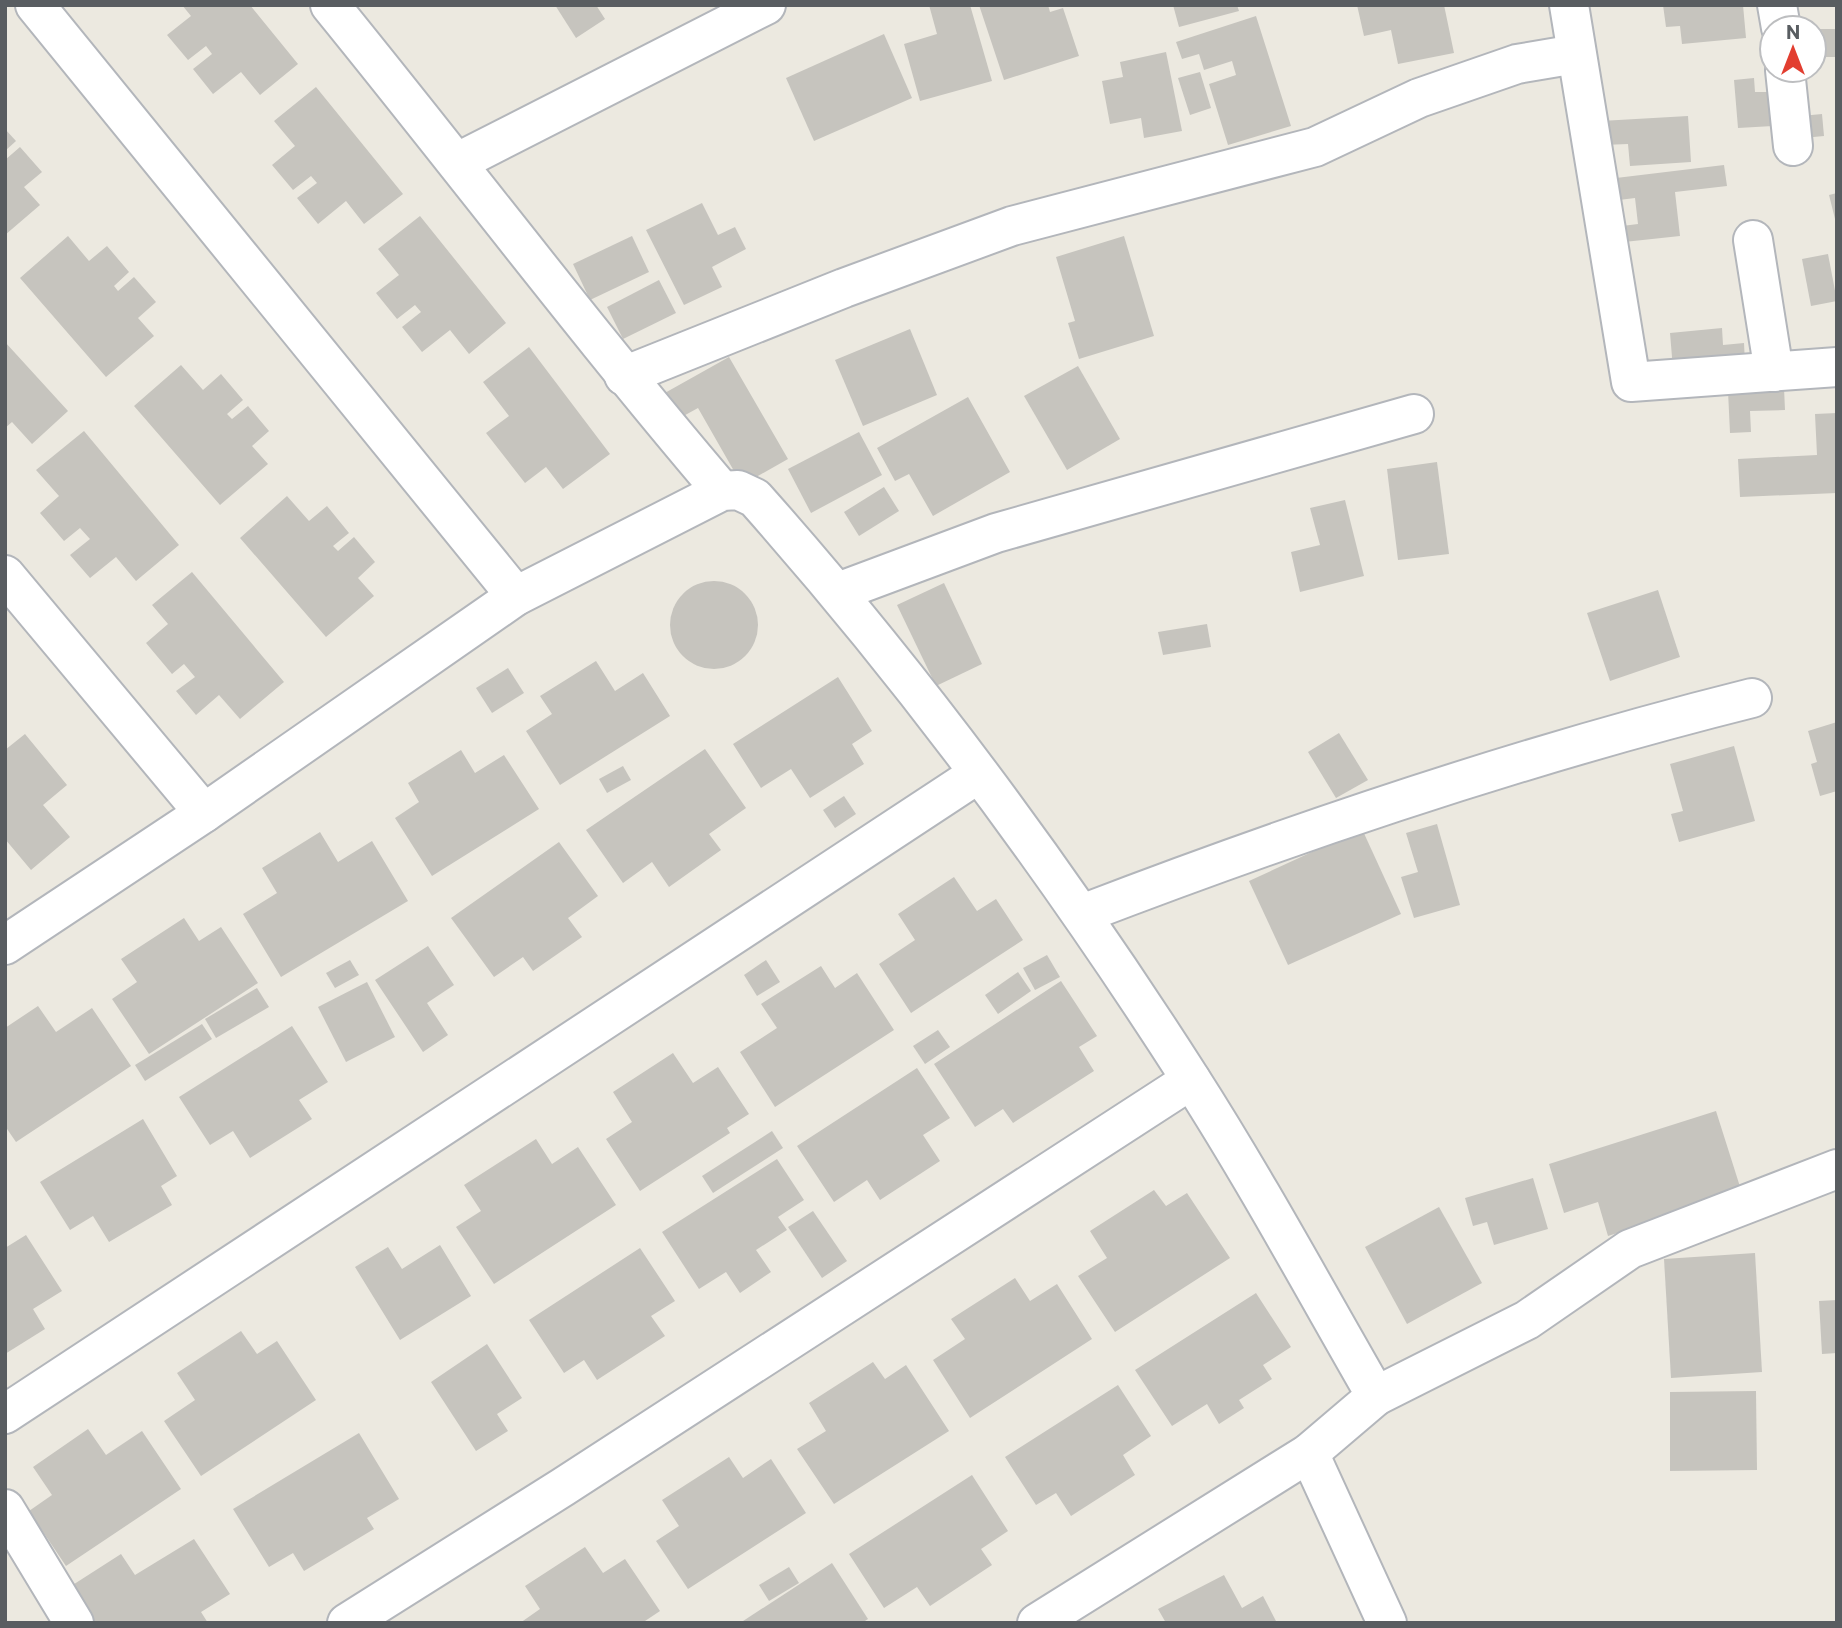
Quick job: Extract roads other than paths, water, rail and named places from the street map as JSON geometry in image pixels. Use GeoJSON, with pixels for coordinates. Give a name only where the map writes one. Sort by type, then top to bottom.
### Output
{"type":"FeatureCollection","features":[{"type":"Feature","properties":{"kind":"street"},"geometry":{"type":"LineString","coordinates":[[35,5],[516,596]]}},
{"type":"Feature","properties":{"kind":"street"},"geometry":{"type":"LineString","coordinates":[[330,5],[458,162],[624,376],[722,491]]}},
{"type":"Feature","properties":{"kind":"street"},"geometry":{"type":"LineString","coordinates":[[458,162],[766,5]]}},
{"type":"Feature","properties":{"kind":"street"},"geometry":{"type":"LineString","coordinates":[[1569,5],[1631,382],[1837,367]]}},
{"type":"Feature","properties":{"kind":"street"},"geometry":{"type":"LineString","coordinates":[[624,376],[844,288],[1012,226],[1315,148],[1419,98],[1517,64],[1576,54]]}},
{"type":"Feature","properties":{"kind":"street"},"geometry":{"type":"LineString","coordinates":[[1786,84],[1793,146]]}},
{"type":"Feature","properties":{"kind":"street"},"geometry":{"type":"LineString","coordinates":[[1753,240],[1774,372]]}},
{"type":"Feature","properties":{"kind":"street"},"geometry":{"type":"LineString","coordinates":[[838,592],[996,533],[1414,415]]}},
{"type":"Feature","properties":{"kind":"street"},"geometry":{"type":"LineString","coordinates":[[5,946],[204,813],[516,596],[722,491],[738,490],[755,498],[838,592],[1082,915],[1191,1080],[1376,1396]]}},
{"type":"Feature","properties":{"kind":"street"},"geometry":{"type":"LineString","coordinates":[[5,575],[204,813]]}},
{"type":"Feature","properties":{"kind":"street"},"geometry":{"type":"LineString","coordinates":[[1082,915],[1255,848],[1433,790],[1629,729],[1752,698]]}},
{"type":"Feature","properties":{"kind":"street"},"geometry":{"type":"LineString","coordinates":[[5,1414],[978,774]]}},
{"type":"Feature","properties":{"kind":"street"},"geometry":{"type":"LineString","coordinates":[[347,1623],[563,1487],[1191,1080]]}},
{"type":"Feature","properties":{"kind":"street"},"geometry":{"type":"LineString","coordinates":[[1037,1623],[1310,1453],[1376,1396],[1527,1320],[1630,1249],[1837,1169]]}},
{"type":"Feature","properties":{"kind":"street"},"geometry":{"type":"LineString","coordinates":[[1310,1453],[1387,1623]]}},
{"type":"Feature","properties":{"kind":"street"},"geometry":{"type":"LineString","coordinates":[[5,1509],[74,1623]]}}]}
